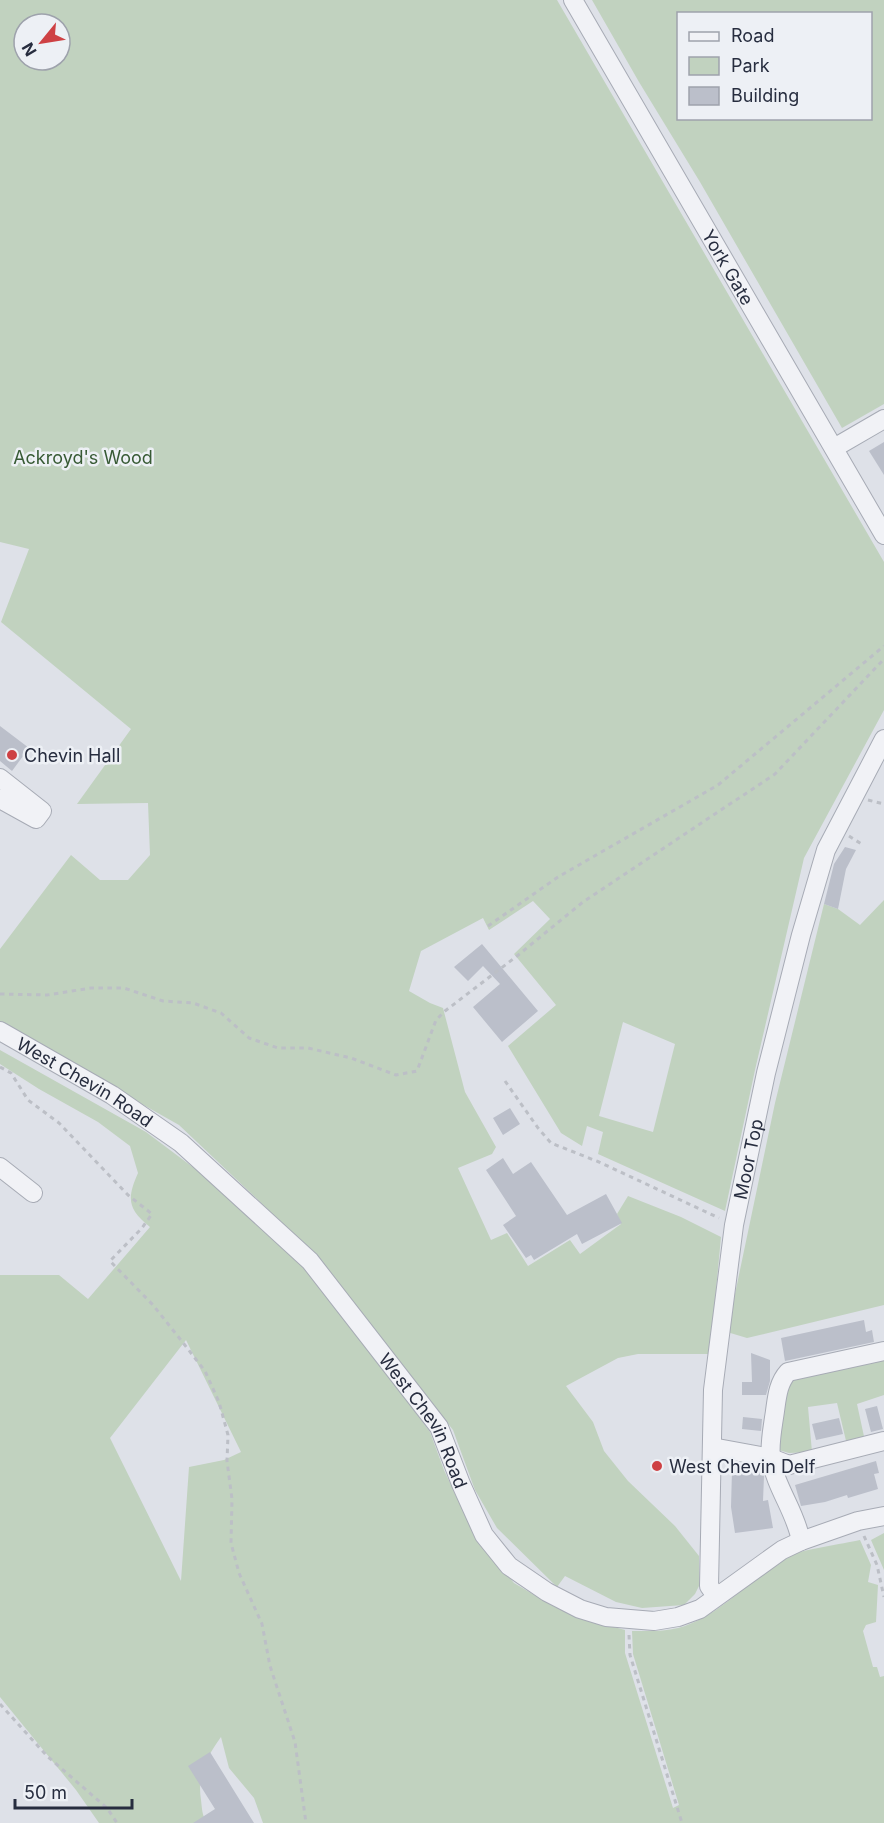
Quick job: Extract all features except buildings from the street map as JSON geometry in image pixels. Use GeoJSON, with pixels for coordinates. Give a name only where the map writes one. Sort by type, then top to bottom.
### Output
{"type":"FeatureCollection","features":[{"type":"Feature","properties":{"kind":"street","name":"York Gate"},"geometry":{"type":"LineString","coordinates":[[573,0],[884,535]]}},
{"type":"Feature","properties":{"kind":"street"},"geometry":{"type":"LineString","coordinates":[[834,448],[884,419]]}},
{"type":"Feature","properties":{"kind":"street","name":"Moor Top"},"geometry":{"type":"LineString","coordinates":[[717,1596],[709,1586],[713,1390],[734,1225],[766,1073],[801,935],[826,849],[884,740]]}},
{"type":"Feature","properties":{"kind":"street"},"geometry":{"type":"LineString","coordinates":[[0,778],[42,811],[36,819],[0,799]]}},
{"type":"Feature","properties":{"kind":"street","name":"West Chevin Road"},"geometry":{"type":"LineString","coordinates":[[0,1031],[111,1095],[181,1143],[310,1261],[439,1427],[484,1535],[509,1566],[547,1592],[580,1609],[606,1617],[654,1621],[678,1617],[700,1609],[782,1550],[858,1521],[884,1516]]}},
{"type":"Feature","properties":{"kind":"street"},"geometry":{"type":"LineString","coordinates":[[0,1167],[33,1193]]}},
{"type":"Feature","properties":{"kind":"street"},"geometry":{"type":"LineString","coordinates":[[801,1541],[771,1458],[777,1393],[783,1378],[788,1372],[884,1351]]}},
{"type":"Feature","properties":{"kind":"street"},"geometry":{"type":"LineString","coordinates":[[712,1447],[771,1458],[789,1465],[884,1442]]}},
{"type":"Feature","properties":{"kind":"path"},"geometry":{"type":"LineString","coordinates":[[488,926],[558,877],[718,785],[884,646]]}},
{"type":"Feature","properties":{"kind":"path"},"geometry":{"type":"LineString","coordinates":[[0,994],[47,995],[91,988],[124,988],[163,1001],[193,1003],[221,1013],[249,1038],[278,1048],[308,1048],[351,1058],[396,1075],[417,1071],[436,1020],[445,1011],[518,956],[583,902],[775,774],[884,659]]}},
{"type":"Feature","properties":{"kind":"path"},"geometry":{"type":"LineString","coordinates":[[0,1067],[11,1073],[28,1100],[59,1123],[128,1195],[152,1214],[142,1228],[110,1261],[153,1305],[205,1371],[219,1402],[228,1435],[227,1461],[232,1499],[231,1543],[239,1573],[262,1624],[270,1666],[295,1742],[306,1823]]}},
{"type":"Feature","properties":{"kind":"path"},"geometry":{"type":"LineString","coordinates":[[505,1081],[551,1143],[599,1162],[734,1225]]}},
{"type":"Feature","properties":{"kind":"path"},"geometry":{"type":"LineString","coordinates":[[858,1521],[877,1565],[884,1597]]}},
{"type":"Feature","properties":{"kind":"path"},"geometry":{"type":"LineString","coordinates":[[632,1620],[628,1641],[630,1655],[682,1823]]}},
{"type":"Feature","properties":{"kind":"path"},"geometry":{"type":"LineString","coordinates":[[0,1704],[46,1756],[107,1808],[117,1823]]}},
{"type":"Feature","properties":{"kind":"green space","name":"Ackroyd's Wood"},"geometry":{"type":"Polygon","coordinates":[[[0,0],[557,0],[884,562],[884,710],[804,858],[725,1211],[598,1154],[603,1132],[587,1126],[582,1146],[561,1133],[508,1046],[556,1005],[514,954],[550,919],[533,901],[489,930],[483,918],[421,951],[409,991],[443,1008],[465,1092],[496,1147],[492,1154],[458,1168],[491,1240],[507,1233],[528,1266],[570,1240],[580,1254],[621,1224],[617,1214],[628,1196],[681,1217],[721,1237],[710,1354],[638,1354],[618,1358],[566,1386],[593,1422],[604,1451],[628,1481],[675,1526],[699,1556],[699,1586],[695,1594],[684,1605],[642,1608],[616,1602],[565,1576],[557,1587],[497,1528],[475,1490],[453,1430],[361,1312],[313,1255],[179,1125],[0,1024],[0,949],[71,855],[100,880],[128,880],[150,855],[148,803],[77,804],[131,729],[1,622],[29,549],[0,542],[0,0]],[[623,1022],[599,1116],[653,1132],[675,1044],[623,1022]]]}},
{"type":"Feature","properties":{"kind":"green space"},"geometry":{"type":"Polygon","coordinates":[[[592,0],[884,0],[884,404],[842,428],[592,0]]]}},
{"type":"Feature","properties":{"kind":"green space"},"geometry":{"type":"Polygon","coordinates":[[[884,900],[884,1305],[747,1338],[727,1332],[775,1103],[824,904],[838,909],[860,925],[884,900]]]}},
{"type":"Feature","properties":{"kind":"green space"},"geometry":{"type":"Polygon","coordinates":[[[0,1050],[146,1132],[198,1171],[309,1269],[430,1432],[463,1511],[487,1552],[514,1583],[553,1606],[581,1618],[625,1630],[625,1653],[673,1808],[679,1805],[633,1654],[632,1631],[667,1630],[694,1622],[708,1615],[761,1574],[795,1553],[860,1540],[871,1565],[868,1582],[878,1585],[876,1622],[866,1625],[863,1631],[873,1667],[877,1667],[880,1677],[884,1676],[884,1823],[263,1823],[254,1798],[229,1768],[221,1737],[207,1759],[200,1782],[203,1815],[207,1823],[99,1823],[76,1790],[0,1697],[0,1275],[59,1275],[88,1299],[150,1227],[142,1221],[131,1203],[132,1189],[138,1173],[130,1146],[98,1122],[0,1064],[0,1050]],[[186,1340],[110,1438],[181,1581],[189,1467],[224,1460],[241,1452],[186,1340]]]}},
{"type":"Feature","properties":{"kind":"green space"},"geometry":{"type":"Polygon","coordinates":[[[884,1356],[884,1395],[857,1404],[865,1441],[847,1445],[837,1403],[808,1407],[812,1452],[789,1453],[775,1449],[784,1394],[795,1376],[884,1356]]]}},
{"type":"Feature","properties":{"kind":"green space"},"geometry":{"type":"Polygon","coordinates":[[[884,1533],[884,1570],[871,1540],[884,1533]]]}},
{"type":"Feature","properties":{"kind":"place","name":"Chevin Hall"},"geometry":{"type":"Point","coordinates":[12,755]}},
{"type":"Feature","properties":{"kind":"place","name":"West Chevin Delf"},"geometry":{"type":"Point","coordinates":[657,1466]}}]}
